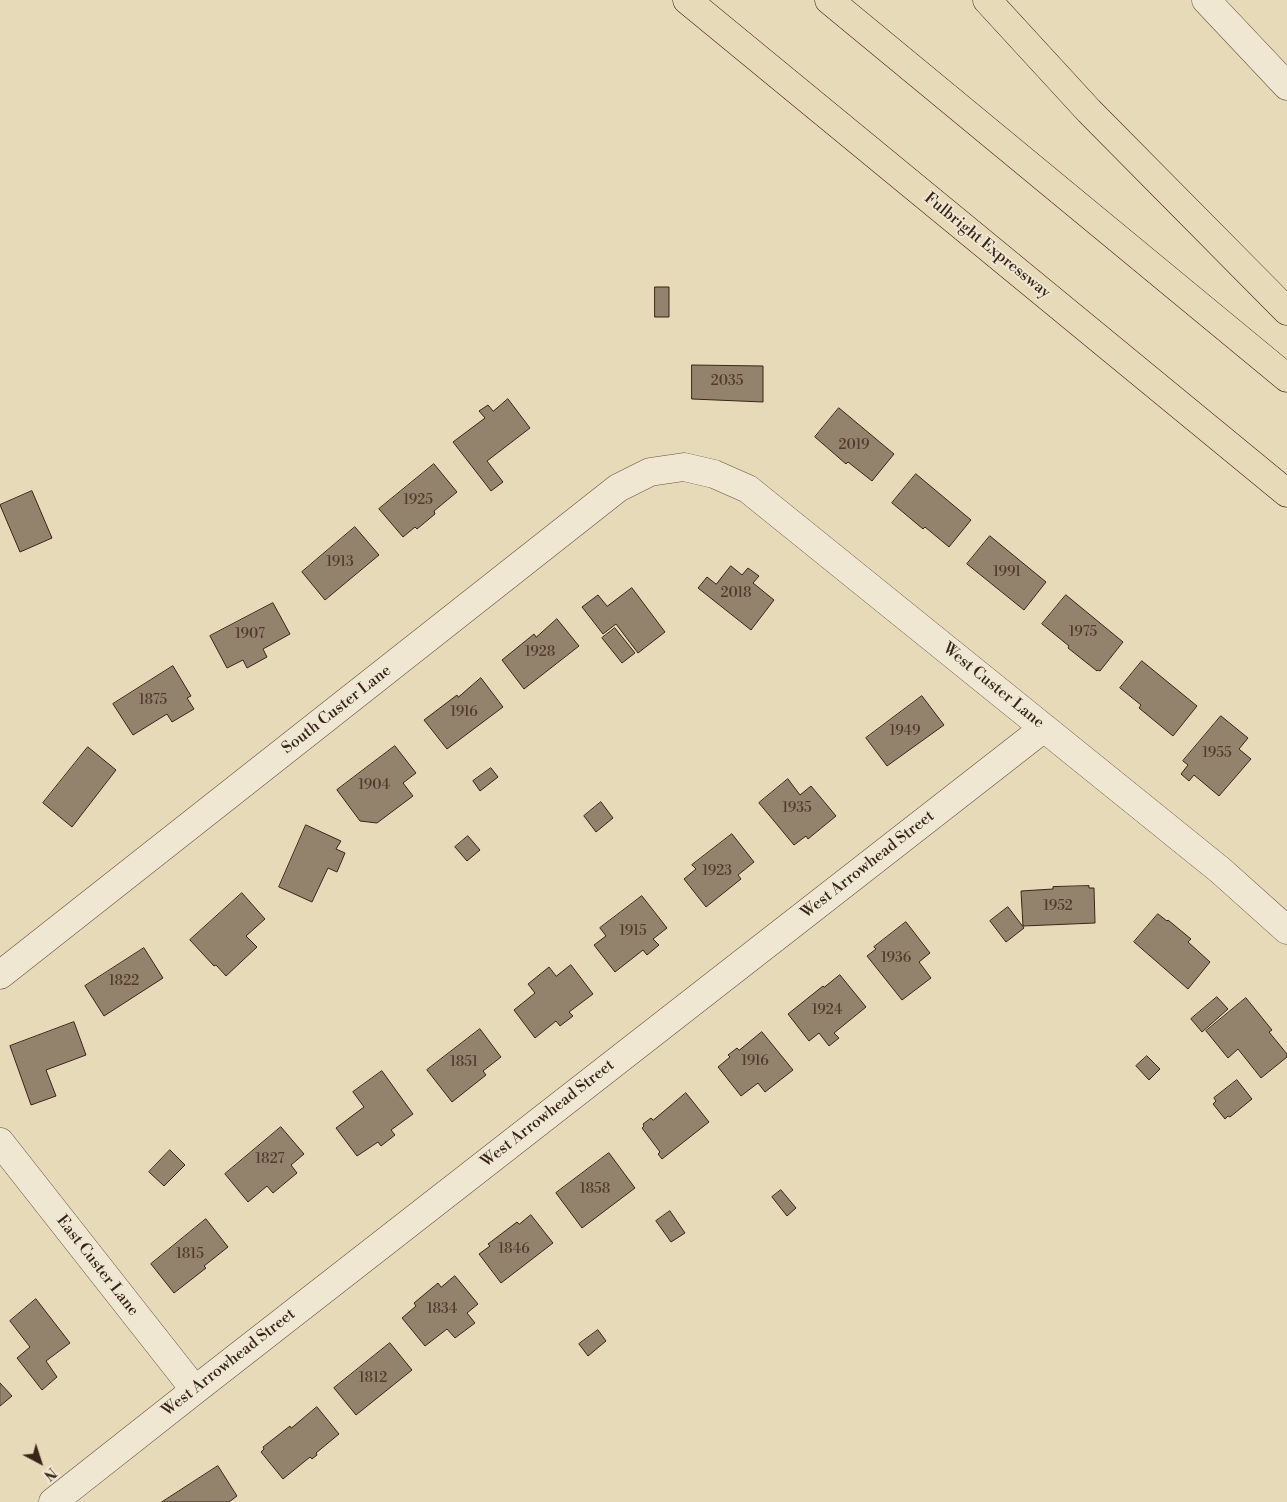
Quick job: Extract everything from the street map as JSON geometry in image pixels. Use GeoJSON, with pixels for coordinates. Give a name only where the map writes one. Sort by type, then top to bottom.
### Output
{"type":"FeatureCollection","features":[{"type":"Feature","properties":{"kind":"highway","name":"Fulbright Expressway"},"geometry":{"type":"LineString","coordinates":[[687,0],[1287,493]]}},
{"type":"Feature","properties":{"kind":"highway"},"geometry":{"type":"LineString","coordinates":[[828,0],[1287,378]]}},
{"type":"Feature","properties":{"kind":"highway"},"geometry":{"type":"LineString","coordinates":[[987,0],[1088,111],[1287,311]]}},
{"type":"Feature","properties":{"kind":"street"},"geometry":{"type":"LineString","coordinates":[[1206,0],[1287,86]]}},
{"type":"Feature","properties":{"kind":"street","name":"West Custer Lane"},"geometry":{"type":"LineString","coordinates":[[684,467],[714,474],[748,489],[1220,870],[1287,930]]}},
{"type":"Feature","properties":{"kind":"street","name":"South Custer Lane"},"geometry":{"type":"LineString","coordinates":[[0,975],[618,488],[650,472],[684,467]]}},
{"type":"Feature","properties":{"kind":"street","name":"West Arrowhead Street"},"geometry":{"type":"LineString","coordinates":[[54,1502],[1044,728]]}},
{"type":"Feature","properties":{"kind":"street","name":"East Custer Lane"},"geometry":{"type":"LineString","coordinates":[[0,1142],[195,1390]]}},
{"type":"Feature","properties":{"kind":"building"},"geometry":{"type":"Polygon","coordinates":[[[655,287],[669,287],[669,317],[655,317],[655,287]]]}},
{"type":"Feature","properties":{"kind":"building"},"geometry":{"type":"Polygon","coordinates":[[[692,365],[763,366],[763,402],[692,399],[692,365]]]}},
{"type":"Feature","properties":{"kind":"building"},"geometry":{"type":"Polygon","coordinates":[[[508,399],[530,428],[487,461],[503,482],[491,491],[453,442],[485,418],[479,411],[488,405],[493,411],[508,399]]]}},
{"type":"Feature","properties":{"kind":"building"},"geometry":{"type":"Polygon","coordinates":[[[839,408],[894,454],[872,481],[848,462],[846,464],[815,437],[839,408]]]}},
{"type":"Feature","properties":{"kind":"building"},"geometry":{"type":"Polygon","coordinates":[[[434,464],[457,492],[434,511],[435,514],[417,529],[415,527],[403,537],[379,509],[434,464]]]}},
{"type":"Feature","properties":{"kind":"building"},"geometry":{"type":"Polygon","coordinates":[[[916,474],[971,520],[949,547],[925,527],[923,529],[892,503],[916,474]]]}},
{"type":"Feature","properties":{"kind":"building"},"geometry":{"type":"Polygon","coordinates":[[[32,491],[52,538],[20,552],[0,505],[32,491]]]}},
{"type":"Feature","properties":{"kind":"building"},"geometry":{"type":"Polygon","coordinates":[[[355,527],[379,555],[325,600],[302,572],[355,527]]]}},
{"type":"Feature","properties":{"kind":"building"},"geometry":{"type":"Polygon","coordinates":[[[990,536],[1046,582],[1024,610],[967,564],[990,536]]]}},
{"type":"Feature","properties":{"kind":"building"},"geometry":{"type":"Polygon","coordinates":[[[731,566],[742,575],[748,568],[759,576],[753,583],[774,600],[751,630],[698,588],[707,577],[716,584],[731,566]]]}},
{"type":"Feature","properties":{"kind":"building"},"geometry":{"type":"Polygon","coordinates":[[[632,588],[665,632],[638,653],[616,624],[603,634],[582,607],[598,595],[607,606],[632,588]]]}},
{"type":"Feature","properties":{"kind":"building"},"geometry":{"type":"Polygon","coordinates":[[[1066,595],[1123,642],[1100,671],[1097,671],[1068,648],[1069,646],[1042,624],[1066,595]]]}},
{"type":"Feature","properties":{"kind":"building"},"geometry":{"type":"Polygon","coordinates":[[[273,603],[290,634],[263,649],[267,657],[247,668],[243,660],[227,668],[210,636],[273,603]]]}},
{"type":"Feature","properties":{"kind":"building"},"geometry":{"type":"Polygon","coordinates":[[[557,619],[579,646],[524,689],[502,660],[534,634],[536,637],[557,619]]]}},
{"type":"Feature","properties":{"kind":"building"},"geometry":{"type":"Polygon","coordinates":[[[615,628],[635,653],[622,663],[602,638],[615,628]]]}},
{"type":"Feature","properties":{"kind":"building"},"geometry":{"type":"Polygon","coordinates":[[[1142,661],[1197,706],[1173,736],[1139,708],[1141,705],[1120,688],[1142,661]]]}},
{"type":"Feature","properties":{"kind":"building"},"geometry":{"type":"Polygon","coordinates":[[[173,666],[191,696],[187,698],[194,709],[172,722],[167,714],[133,735],[113,704],[173,666]]]}},
{"type":"Feature","properties":{"kind":"building"},"geometry":{"type":"Polygon","coordinates":[[[481,678],[503,707],[447,749],[424,720],[457,695],[458,697],[481,678]]]}},
{"type":"Feature","properties":{"kind":"building"},"geometry":{"type":"Polygon","coordinates":[[[922,696],[944,725],[887,766],[866,738],[922,696]]]}},
{"type":"Feature","properties":{"kind":"building"},"geometry":{"type":"Polygon","coordinates":[[[1221,716],[1248,738],[1239,749],[1251,759],[1219,796],[1194,775],[1189,781],[1181,774],[1188,765],[1183,761],[1221,716]]]}},
{"type":"Feature","properties":{"kind":"building"},"geometry":{"type":"Polygon","coordinates":[[[395,746],[416,773],[403,783],[413,796],[377,823],[360,821],[337,790],[395,746]]]}},
{"type":"Feature","properties":{"kind":"building"},"geometry":{"type":"Polygon","coordinates":[[[88,747],[116,770],[72,827],[43,803],[88,747]]]}},
{"type":"Feature","properties":{"kind":"building"},"geometry":{"type":"Polygon","coordinates":[[[491,768],[498,777],[480,791],[473,781],[491,768]]]}},
{"type":"Feature","properties":{"kind":"building"},"geometry":{"type":"Polygon","coordinates":[[[788,779],[800,795],[811,786],[836,816],[808,839],[806,836],[794,845],[759,803],[788,779]]]}},
{"type":"Feature","properties":{"kind":"building"},"geometry":{"type":"Polygon","coordinates":[[[601,802],[613,818],[596,832],[584,816],[601,802]]]}},
{"type":"Feature","properties":{"kind":"building"},"geometry":{"type":"Polygon","coordinates":[[[306,825],[341,841],[336,849],[345,853],[337,872],[328,868],[312,902],[279,887],[306,825]]]}},
{"type":"Feature","properties":{"kind":"building"},"geometry":{"type":"Polygon","coordinates":[[[732,834],[754,862],[738,875],[741,879],[706,907],[684,879],[696,869],[692,865],[732,834]]]}},
{"type":"Feature","properties":{"kind":"building"},"geometry":{"type":"Polygon","coordinates":[[[468,836],[480,850],[467,861],[455,847],[468,836]]]}},
{"type":"Feature","properties":{"kind":"building"},"geometry":{"type":"Polygon","coordinates":[[[1089,886],[1089,888],[1094,888],[1095,923],[1023,926],[1021,891],[1053,889],[1053,887],[1089,886]]]}},
{"type":"Feature","properties":{"kind":"building"},"geometry":{"type":"Polygon","coordinates":[[[242,893],[265,919],[246,936],[257,947],[226,976],[190,940],[242,893]]]}},
{"type":"Feature","properties":{"kind":"building"},"geometry":{"type":"Polygon","coordinates":[[[642,896],[667,928],[653,939],[659,945],[647,955],[643,950],[615,972],[594,945],[606,936],[600,928],[642,896]]]}},
{"type":"Feature","properties":{"kind":"building"},"geometry":{"type":"Polygon","coordinates":[[[1008,907],[1024,928],[1006,942],[990,921],[1008,907]]]}},
{"type":"Feature","properties":{"kind":"building"},"geometry":{"type":"Polygon","coordinates":[[[1158,914],[1191,939],[1188,942],[1210,962],[1188,989],[1134,942],[1158,914]]]}},
{"type":"Feature","properties":{"kind":"building"},"geometry":{"type":"Polygon","coordinates":[[[906,922],[930,953],[919,962],[931,978],[902,1000],[867,956],[876,949],[874,947],[906,922]]]}},
{"type":"Feature","properties":{"kind":"building"},"geometry":{"type":"Polygon","coordinates":[[[144,948],[163,978],[104,1016],[85,986],[144,948]]]}},
{"type":"Feature","properties":{"kind":"building"},"geometry":{"type":"Polygon","coordinates":[[[571,965],[593,994],[569,1012],[573,1016],[560,1026],[556,1021],[535,1038],[514,1010],[535,993],[528,984],[549,967],[556,976],[571,965]]]}},
{"type":"Feature","properties":{"kind":"building"},"geometry":{"type":"Polygon","coordinates":[[[840,975],[866,1007],[834,1033],[839,1038],[829,1046],[819,1033],[809,1041],[788,1014],[840,975]]]}},
{"type":"Feature","properties":{"kind":"building"},"geometry":{"type":"Polygon","coordinates":[[[1217,997],[1228,1009],[1202,1032],[1191,1019],[1217,997]]]}},
{"type":"Feature","properties":{"kind":"building"},"geometry":{"type":"Polygon","coordinates":[[[1246,998],[1272,1030],[1269,1032],[1287,1054],[1287,1057],[1261,1078],[1238,1049],[1228,1058],[1206,1031],[1246,998]]]}},
{"type":"Feature","properties":{"kind":"building"},"geometry":{"type":"Polygon","coordinates":[[[74,1022],[86,1055],[46,1070],[56,1096],[31,1105],[10,1046],[74,1022]]]}},
{"type":"Feature","properties":{"kind":"building"},"geometry":{"type":"Polygon","coordinates":[[[480,1029],[501,1057],[483,1071],[486,1075],[452,1102],[427,1070],[480,1029]]]}},
{"type":"Feature","properties":{"kind":"building"},"geometry":{"type":"Polygon","coordinates":[[[762,1032],[793,1070],[765,1092],[758,1083],[741,1096],[718,1067],[730,1057],[728,1055],[737,1048],[739,1050],[762,1032]]]}},
{"type":"Feature","properties":{"kind":"building"},"geometry":{"type":"Polygon","coordinates":[[[1147,1056],[1160,1069],[1149,1080],[1136,1066],[1147,1056]]]}},
{"type":"Feature","properties":{"kind":"building"},"geometry":{"type":"Polygon","coordinates":[[[382,1071],[413,1114],[391,1130],[395,1135],[381,1146],[378,1142],[357,1156],[336,1128],[364,1107],[353,1092],[382,1071]]]}},
{"type":"Feature","properties":{"kind":"building"},"geometry":{"type":"Polygon","coordinates":[[[1237,1080],[1252,1099],[1225,1119],[1213,1104],[1216,1101],[1214,1098],[1237,1080]]]}},
{"type":"Feature","properties":{"kind":"building"},"geometry":{"type":"Polygon","coordinates":[[[686,1093],[709,1122],[662,1159],[658,1154],[660,1152],[642,1128],[643,1124],[651,1118],[653,1120],[686,1093]]]}},
{"type":"Feature","properties":{"kind":"building"},"geometry":{"type":"Polygon","coordinates":[[[281,1127],[304,1154],[291,1165],[297,1173],[273,1193],[267,1186],[248,1202],[225,1174],[281,1127]]]}},
{"type":"Feature","properties":{"kind":"building"},"geometry":{"type":"Polygon","coordinates":[[[170,1150],[185,1165],[164,1186],[149,1172],[170,1150]]]}},
{"type":"Feature","properties":{"kind":"building"},"geometry":{"type":"Polygon","coordinates":[[[609,1153],[635,1188],[582,1228],[556,1193],[609,1153]]]}},
{"type":"Feature","properties":{"kind":"building"},"geometry":{"type":"Polygon","coordinates":[[[781,1190],[796,1208],[787,1216],[772,1197],[781,1190]]]}},
{"type":"Feature","properties":{"kind":"building"},"geometry":{"type":"Polygon","coordinates":[[[670,1211],[685,1233],[671,1242],[656,1221],[670,1211]]]}},
{"type":"Feature","properties":{"kind":"building"},"geometry":{"type":"Polygon","coordinates":[[[531,1215],[553,1243],[501,1283],[479,1254],[490,1246],[488,1244],[517,1222],[519,1224],[531,1215]]]}},
{"type":"Feature","properties":{"kind":"building"},"geometry":{"type":"Polygon","coordinates":[[[206,1219],[228,1247],[204,1266],[206,1268],[174,1293],[151,1264],[206,1219]]]}},
{"type":"Feature","properties":{"kind":"building"},"geometry":{"type":"Polygon","coordinates":[[[455,1276],[478,1304],[467,1313],[475,1323],[455,1338],[447,1329],[425,1346],[402,1318],[416,1306],[414,1303],[438,1283],[441,1287],[455,1276]]]}},
{"type":"Feature","properties":{"kind":"building"},"geometry":{"type":"Polygon","coordinates":[[[36,1299],[70,1343],[46,1361],[57,1377],[42,1390],[17,1358],[30,1347],[10,1321],[36,1299]]]}},
{"type":"Feature","properties":{"kind":"building"},"geometry":{"type":"Polygon","coordinates":[[[598,1330],[606,1341],[588,1356],[579,1344],[598,1330]]]}},
{"type":"Feature","properties":{"kind":"building"},"geometry":{"type":"Polygon","coordinates":[[[390,1343],[412,1370],[356,1415],[334,1388],[390,1343]]]}},
{"type":"Feature","properties":{"kind":"building"},"geometry":{"type":"Polygon","coordinates":[[[0,1383],[12,1396],[0,1406],[0,1383]]]}},
{"type":"Feature","properties":{"kind":"building"},"geometry":{"type":"Polygon","coordinates":[[[317,1407],[339,1434],[316,1453],[317,1455],[312,1459],[310,1457],[283,1479],[261,1452],[264,1449],[263,1447],[317,1407]]]}},
{"type":"Feature","properties":{"kind":"building"},"geometry":{"type":"Polygon","coordinates":[[[218,1466],[237,1496],[229,1502],[162,1502],[218,1466]]]}}]}
